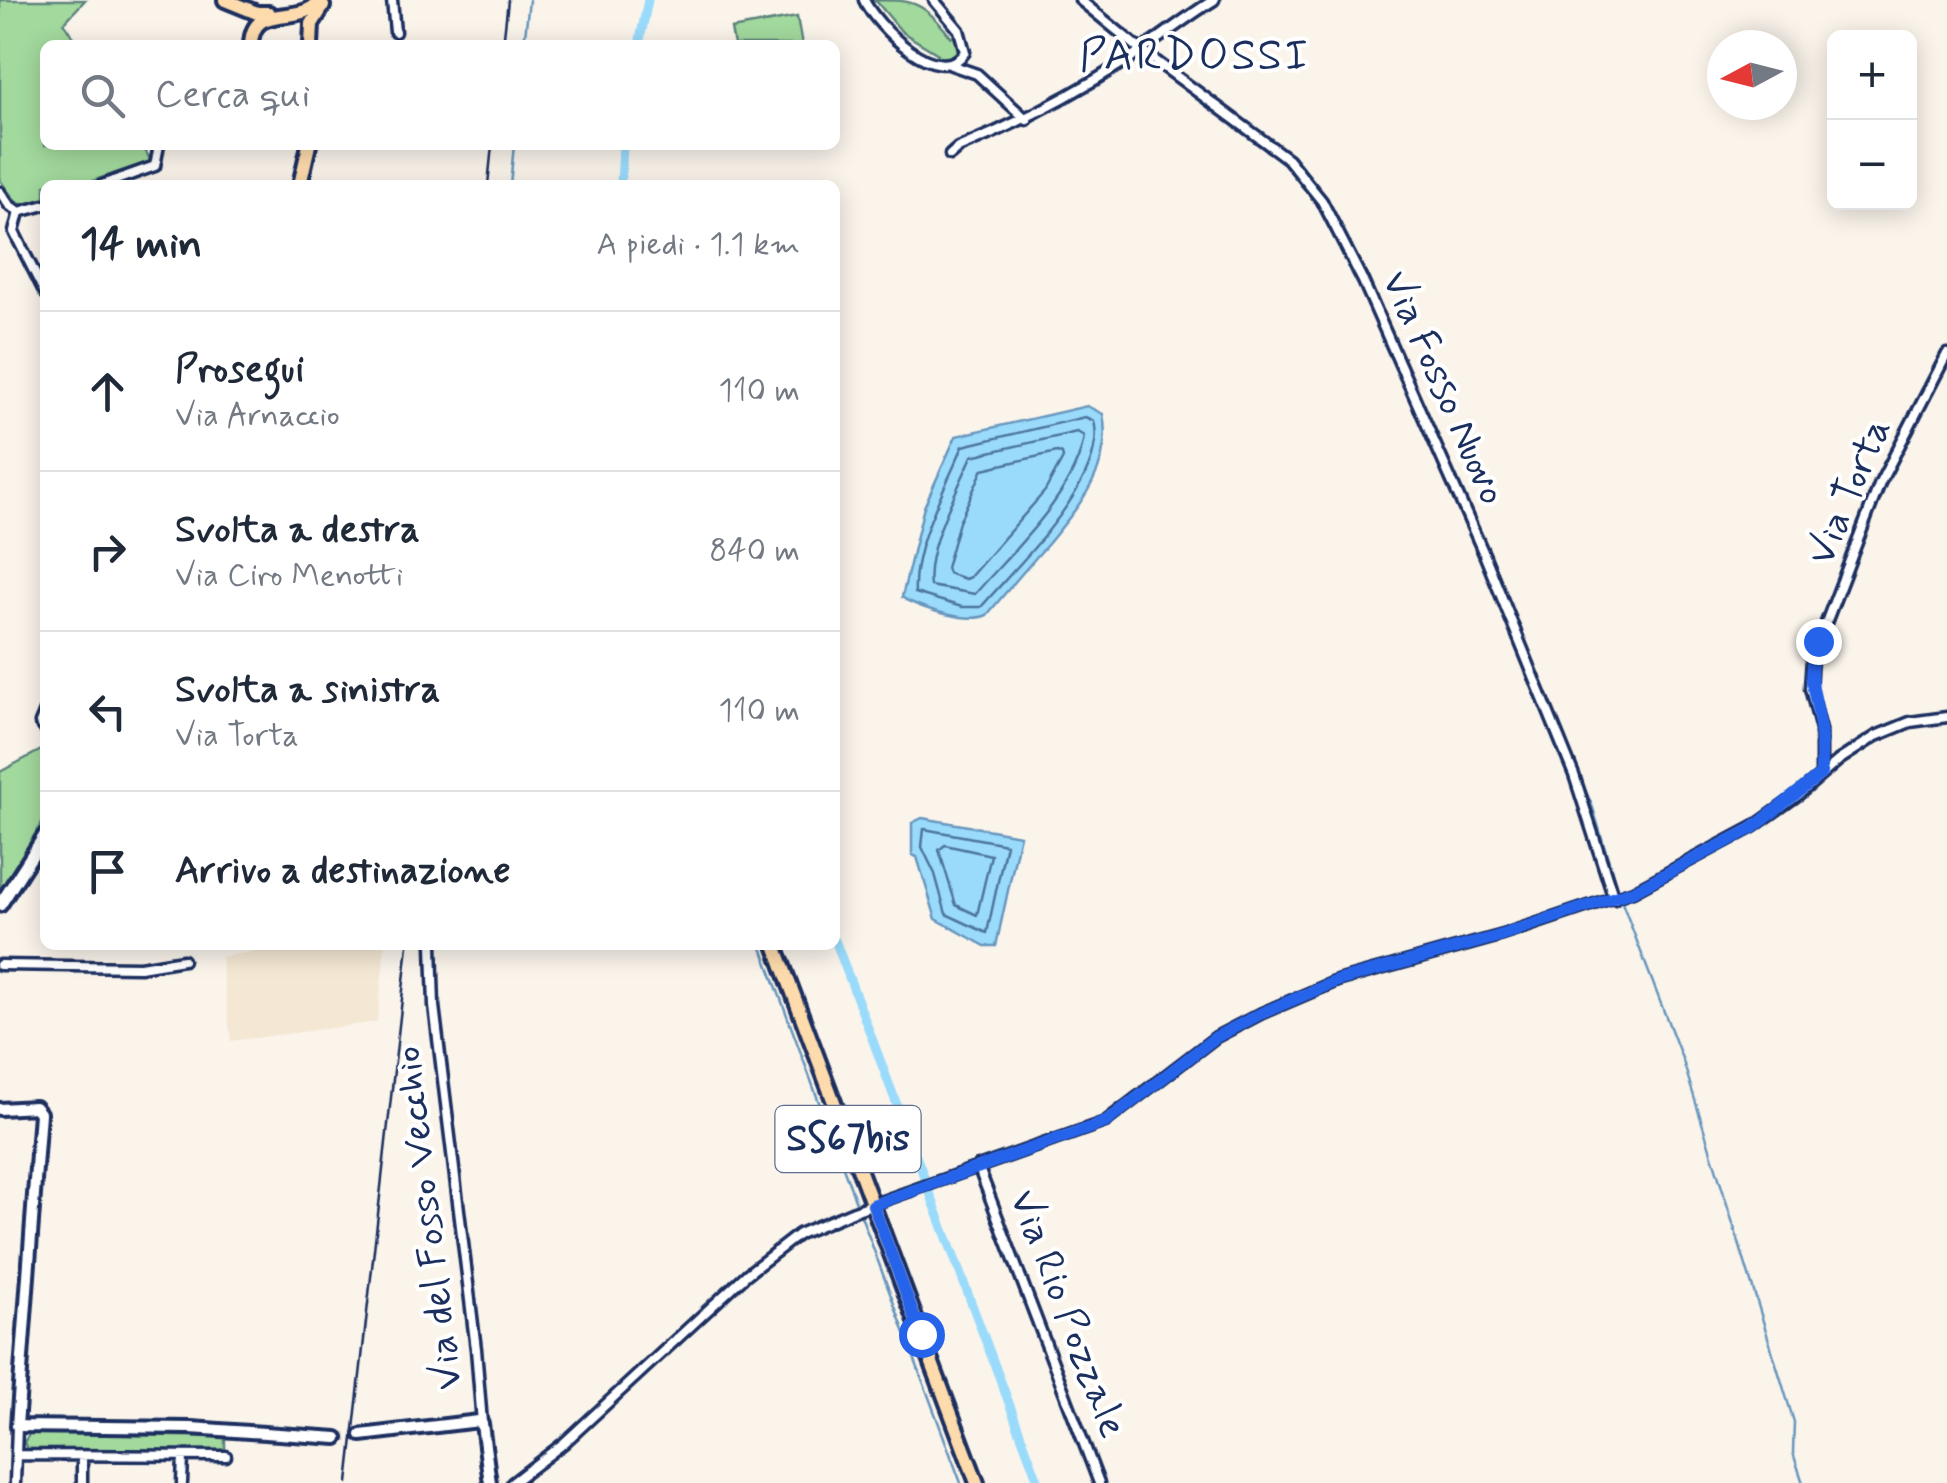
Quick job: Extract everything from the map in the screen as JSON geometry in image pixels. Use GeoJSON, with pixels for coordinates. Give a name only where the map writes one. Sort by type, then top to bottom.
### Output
{"type":"FeatureCollection","features":[{"type":"Feature","properties":{"kind":"main road"},"geometry":{"type":"LineString","coordinates":[[224,0],[257,13],[293,14],[312,10],[324,0]]}},
{"type":"Feature","properties":{"kind":"main road"},"geometry":{"type":"LineString","coordinates":[[224,0],[252,39]]}},
{"type":"Feature","properties":{"kind":"main road"},"geometry":{"type":"LineString","coordinates":[[310,39],[324,0]]}},
{"type":"Feature","properties":{"kind":"main road"},"geometry":{"type":"LineString","coordinates":[[252,39],[258,22],[272,13]]}},
{"type":"Feature","properties":{"kind":"main road"},"geometry":{"type":"LineString","coordinates":[[293,14],[308,26],[310,39]]}},
{"type":"Feature","properties":{"kind":"main road"},"geometry":{"type":"LineString","coordinates":[[301,180],[308,150]]}},
{"type":"Feature","properties":{"kind":"main road"},"geometry":{"type":"LineString","coordinates":[[0,906],[40,843]]}},
{"type":"Feature","properties":{"kind":"main road","name":"SS67bis"},"geometry":{"type":"LineString","coordinates":[[778,950],[863,1208],[977,1483]]}},
{"type":"Feature","properties":{"kind":"street"},"geometry":{"type":"LineString","coordinates":[[392,0],[395,32]]}},
{"type":"Feature","properties":{"kind":"street"},"geometry":{"type":"LineString","coordinates":[[864,0],[882,25],[908,49],[933,62],[977,74]]}},
{"type":"Feature","properties":{"kind":"street"},"geometry":{"type":"LineString","coordinates":[[934,0],[959,30],[977,74],[1027,120]]}},
{"type":"Feature","properties":{"kind":"street","name":"Via Fosso Nuovo"},"geometry":{"type":"LineString","coordinates":[[1080,0],[1140,50],[1288,159],[1330,214],[1484,554],[1574,775],[1614,898]]}},
{"type":"Feature","properties":{"kind":"street"},"geometry":{"type":"LineString","coordinates":[[950,155],[958,148],[1027,120],[1214,0]]}},
{"type":"Feature","properties":{"kind":"street"},"geometry":{"type":"LineString","coordinates":[[948,64],[965,52]]}},
{"type":"Feature","properties":{"kind":"street"},"geometry":{"type":"LineString","coordinates":[[116,180],[155,166],[158,150]]}},
{"type":"Feature","properties":{"kind":"street"},"geometry":{"type":"LineString","coordinates":[[0,192],[19,212],[40,206]]}},
{"type":"Feature","properties":{"kind":"street"},"geometry":{"type":"LineString","coordinates":[[19,212],[14,232],[40,283]]}},
{"type":"Feature","properties":{"kind":"street","name":"Via Torta"},"geometry":{"type":"LineString","coordinates":[[1821,774],[1820,730],[1810,688],[1812,660],[1880,483],[1947,354]]}},
{"type":"Feature","properties":{"kind":"street"},"geometry":{"type":"LineString","coordinates":[[512,1483],[564,1443],[772,1253],[800,1234],[1106,1122],[1216,1037],[1337,981],[1496,937],[1614,898],[1741,834],[1798,795],[1858,746],[1895,726],[1947,717]]}},
{"type":"Feature","properties":{"kind":"street","name":"Via del Fosso Vecchio"},"geometry":{"type":"LineString","coordinates":[[432,950],[434,1006],[490,1483]]}},
{"type":"Feature","properties":{"kind":"street"},"geometry":{"type":"LineString","coordinates":[[0,965],[140,968],[183,960]]}},
{"type":"Feature","properties":{"kind":"street"},"geometry":{"type":"LineString","coordinates":[[0,1108],[35,1106],[40,1114],[16,1483]]}},
{"type":"Feature","properties":{"kind":"street","name":"Via Rio Pozzale"},"geometry":{"type":"LineString","coordinates":[[978,1166],[1099,1483]]}},
{"type":"Feature","properties":{"kind":"street"},"geometry":{"type":"LineString","coordinates":[[361,1434],[475,1420],[482,1424]]}},
{"type":"Feature","properties":{"kind":"street"},"geometry":{"type":"LineString","coordinates":[[17,1426],[182,1428],[337,1438]]}},
{"type":"Feature","properties":{"kind":"street"},"geometry":{"type":"LineString","coordinates":[[16,1455],[226,1456]]}},
{"type":"Feature","properties":{"kind":"street"},"geometry":{"type":"LineString","coordinates":[[82,1456],[82,1483]]}},
{"type":"Feature","properties":{"kind":"street"},"geometry":{"type":"LineString","coordinates":[[182,1456],[182,1483]]}},
{"type":"Feature","properties":{"kind":"shaded area"},"geometry":{"type":"Polygon","coordinates":[[[264,950],[384,950],[377,1022],[231,1041],[221,957],[264,950]]]}},
{"type":"Feature","properties":{"kind":"green space"},"geometry":{"type":"Polygon","coordinates":[[[0,0],[85,0],[64,23],[75,40],[40,40],[40,150],[145,150],[151,161],[96,180],[40,180],[40,200],[23,205],[16,202],[0,180],[0,0]]]}},
{"type":"Feature","properties":{"kind":"green space"},"geometry":{"type":"Polygon","coordinates":[[[867,0],[907,2],[924,9],[951,37],[958,36],[958,53],[949,60],[934,60],[938,54],[902,32],[876,1],[867,0]]]}},
{"type":"Feature","properties":{"kind":"green space"},"geometry":{"type":"Polygon","coordinates":[[[797,17],[801,40],[733,40],[731,29],[797,17]]]}},
{"type":"Feature","properties":{"kind":"green space"},"geometry":{"type":"Polygon","coordinates":[[[40,751],[40,826],[0,891],[0,772],[40,751]]]}},
{"type":"Feature","properties":{"kind":"green space"},"geometry":{"type":"Polygon","coordinates":[[[30,1433],[225,1437],[225,1451],[28,1452],[24,1442],[30,1433]]]}},
{"type":"Feature","properties":{"kind":"water"},"geometry":{"type":"Polygon","coordinates":[[[1087,406],[1103,414],[1105,433],[1091,484],[1060,529],[987,615],[969,618],[946,614],[902,597],[924,507],[956,436],[1087,406]]]}},
{"type":"Feature","properties":{"kind":"water"},"geometry":{"type":"Polygon","coordinates":[[[922,818],[1020,835],[996,946],[985,946],[936,919],[917,857],[912,855],[912,823],[922,818]]]}},
{"type":"Feature","properties":{"kind":"waterway"},"geometry":{"type":"LineString","coordinates":[[525,40],[529,0]]}},
{"type":"Feature","properties":{"kind":"waterway"},"geometry":{"type":"LineString","coordinates":[[640,40],[648,0]]}},
{"type":"Feature","properties":{"kind":"waterway"},"geometry":{"type":"LineString","coordinates":[[510,180],[514,150]]}},
{"type":"Feature","properties":{"kind":"waterway"},"geometry":{"type":"LineString","coordinates":[[621,180],[623,150]]}},
{"type":"Feature","properties":{"kind":"waterway"},"geometry":{"type":"LineString","coordinates":[[1453,470],[1473,520]]}},
{"type":"Feature","properties":{"kind":"waterway"},"geometry":{"type":"LineString","coordinates":[[1549,703],[1593,808],[1617,888]]}},
{"type":"Feature","properties":{"kind":"waterway"},"geometry":{"type":"LineString","coordinates":[[1621,900],[1683,1061],[1794,1422],[1793,1453],[1803,1483]]}},
{"type":"Feature","properties":{"kind":"waterway"},"geometry":{"type":"LineString","coordinates":[[763,950],[857,1205]]}},
{"type":"Feature","properties":{"kind":"waterway"},"geometry":{"type":"LineString","coordinates":[[839,950],[1039,1483]]}},
{"type":"Feature","properties":{"kind":"waterway"},"geometry":{"type":"LineString","coordinates":[[860,1213],[961,1483]]}},
{"type":"Feature","properties":{"kind":"tunnel"},"geometry":{"type":"LineString","coordinates":[[337,1438],[361,1435]]}},
{"type":"Feature","properties":{"kind":"railway"},"geometry":{"type":"LineString","coordinates":[[504,40],[508,0]]}},
{"type":"Feature","properties":{"kind":"railway"},"geometry":{"type":"LineString","coordinates":[[488,180],[492,150]]}},
{"type":"Feature","properties":{"kind":"railway"},"geometry":{"type":"LineString","coordinates":[[348,1483],[407,950]]}},
{"type":"Feature","properties":{"kind":"district","name":"PARDOSSI"},"geometry":{"type":"Point","coordinates":[1195,56]}},
{"type":"Feature","properties":{"kind":"route"},"geometry":{"type":"LineString","coordinates":[[921,1334],[873,1205],[1106,1122],[1195,1051],[1262,1013],[1368,970],[1477,942],[1606,902],[1741,834],[1769,817],[1821,774],[1820,730],[1810,688],[1810,668],[1818,641]]}}]}
